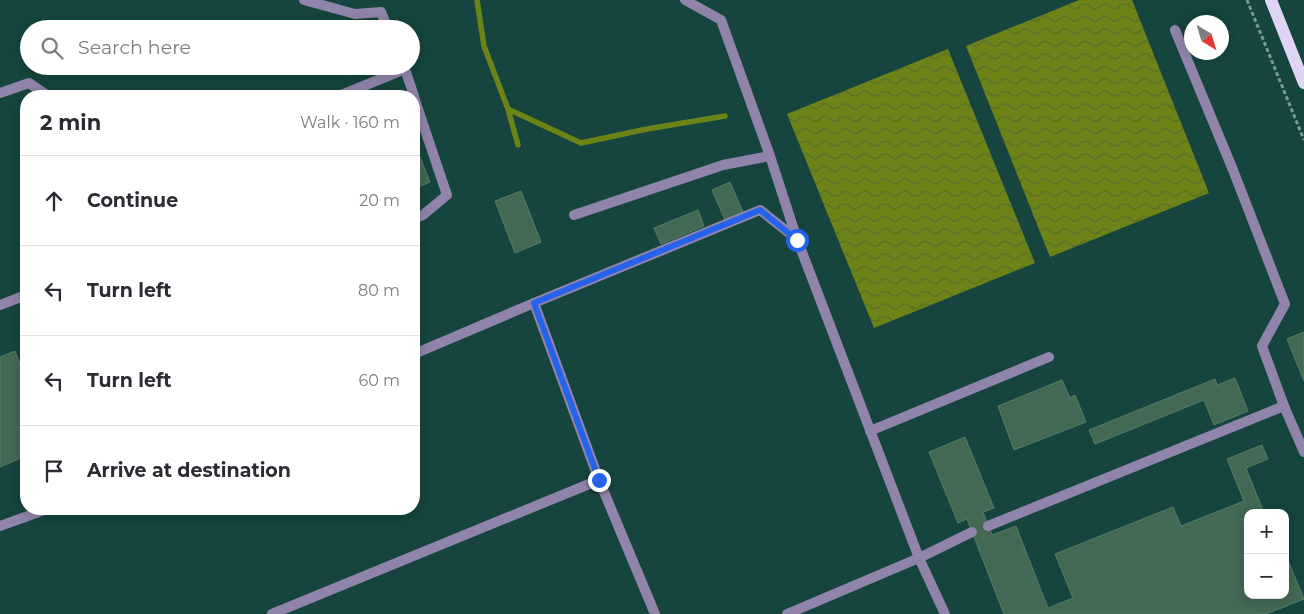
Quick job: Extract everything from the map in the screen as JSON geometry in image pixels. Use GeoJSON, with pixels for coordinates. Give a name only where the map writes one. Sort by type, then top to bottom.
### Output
{"type":"FeatureCollection","features":[{"type":"Feature","properties":{"kind":"main road"},"geometry":{"type":"LineString","coordinates":[[1271,0],[1304,83]]}},
{"type":"Feature","properties":{"kind":"lane"},"geometry":{"type":"LineString","coordinates":[[304,0],[355,14],[381,12],[384,20]]}},
{"type":"Feature","properties":{"kind":"lane"},"geometry":{"type":"LineString","coordinates":[[684,0],[721,20],[770,156],[797,240],[919,558],[945,614]]}},
{"type":"Feature","properties":{"kind":"lane"},"geometry":{"type":"LineString","coordinates":[[1175,30],[1233,170],[1285,304],[1262,346],[1284,406],[1304,452]]}},
{"type":"Feature","properties":{"kind":"lane"},"geometry":{"type":"LineString","coordinates":[[353,90],[388,75]]}},
{"type":"Feature","properties":{"kind":"lane"},"geometry":{"type":"LineString","coordinates":[[406,75],[412,90]]}},
{"type":"Feature","properties":{"kind":"lane"},"geometry":{"type":"LineString","coordinates":[[0,93],[30,83],[40,90]]}},
{"type":"Feature","properties":{"kind":"lane"},"geometry":{"type":"LineString","coordinates":[[420,114],[447,195],[420,216]]}},
{"type":"Feature","properties":{"kind":"lane"},"geometry":{"type":"LineString","coordinates":[[574,215],[723,165],[770,156]]}},
{"type":"Feature","properties":{"kind":"lane"},"geometry":{"type":"LineString","coordinates":[[420,351],[760,210],[797,240]]}},
{"type":"Feature","properties":{"kind":"lane"},"geometry":{"type":"LineString","coordinates":[[0,305],[20,297]]}},
{"type":"Feature","properties":{"kind":"lane"},"geometry":{"type":"LineString","coordinates":[[534,303],[599,480],[655,614]]}},
{"type":"Feature","properties":{"kind":"lane"},"geometry":{"type":"LineString","coordinates":[[870,432],[1049,357]]}},
{"type":"Feature","properties":{"kind":"lane"},"geometry":{"type":"LineString","coordinates":[[988,526],[1284,406]]}},
{"type":"Feature","properties":{"kind":"lane"},"geometry":{"type":"LineString","coordinates":[[272,614],[599,480]]}},
{"type":"Feature","properties":{"kind":"lane"},"geometry":{"type":"LineString","coordinates":[[0,526],[30,515]]}},
{"type":"Feature","properties":{"kind":"lane"},"geometry":{"type":"LineString","coordinates":[[787,614],[919,558],[972,532]]}},
{"type":"Feature","properties":{"kind":"path"},"geometry":{"type":"LineString","coordinates":[[1248,0],[1304,140]]}},
{"type":"Feature","properties":{"kind":"water"},"geometry":{"type":"Polygon","coordinates":[[[1079,0],[1132,0],[1209,193],[1050,257],[966,46],[1079,0]]]}},
{"type":"Feature","properties":{"kind":"water"},"geometry":{"type":"Polygon","coordinates":[[[948,49],[1035,263],[874,328],[787,114],[948,49]]]}},
{"type":"Feature","properties":{"kind":"building"},"geometry":{"type":"Polygon","coordinates":[[[420,157],[430,182],[420,186],[420,157]]]}},
{"type":"Feature","properties":{"kind":"building"},"geometry":{"type":"Polygon","coordinates":[[[730,182],[743,212],[725,220],[712,190],[730,182]]]}},
{"type":"Feature","properties":{"kind":"building"},"geometry":{"type":"Polygon","coordinates":[[[521,191],[541,242],[515,253],[495,201],[521,191]]]}},
{"type":"Feature","properties":{"kind":"building"},"geometry":{"type":"Polygon","coordinates":[[[698,210],[704,226],[661,244],[654,228],[698,210]]]}},
{"type":"Feature","properties":{"kind":"building"},"geometry":{"type":"Polygon","coordinates":[[[1304,332],[1304,381],[1287,339],[1304,332]]]}},
{"type":"Feature","properties":{"kind":"building"},"geometry":{"type":"Polygon","coordinates":[[[15,351],[20,364],[20,459],[0,467],[0,357],[15,351]]]}},
{"type":"Feature","properties":{"kind":"building"},"geometry":{"type":"Polygon","coordinates":[[[1235,378],[1248,411],[1214,425],[1204,400],[1095,444],[1089,430],[1215,379],[1217,385],[1235,378]]]}},
{"type":"Feature","properties":{"kind":"building"},"geometry":{"type":"Polygon","coordinates":[[[1062,380],[1070,398],[1075,395],[1086,422],[1014,450],[998,406],[1062,380]]]}},
{"type":"Feature","properties":{"kind":"building"},"geometry":{"type":"Polygon","coordinates":[[[965,437],[994,508],[983,512],[992,535],[1016,526],[1048,608],[1073,598],[1055,554],[1173,507],[1181,526],[1244,501],[1227,459],[1262,445],[1268,459],[1246,468],[1262,509],[1244,509],[1244,599],[1289,599],[1289,563],[1304,599],[1266,614],[1004,614],[967,519],[958,523],[929,452],[965,437]]]}},
{"type":"Feature","properties":{"kind":"waterway"},"geometry":{"type":"LineString","coordinates":[[477,0],[484,46],[508,109],[581,143],[647,129],[725,116]]}},
{"type":"Feature","properties":{"kind":"waterway"},"geometry":{"type":"LineString","coordinates":[[508,109],[518,145]]}},
{"type":"Feature","properties":{"kind":"route"},"geometry":{"type":"LineString","coordinates":[[599,480],[534,303],[760,210],[797,240]]}}]}
